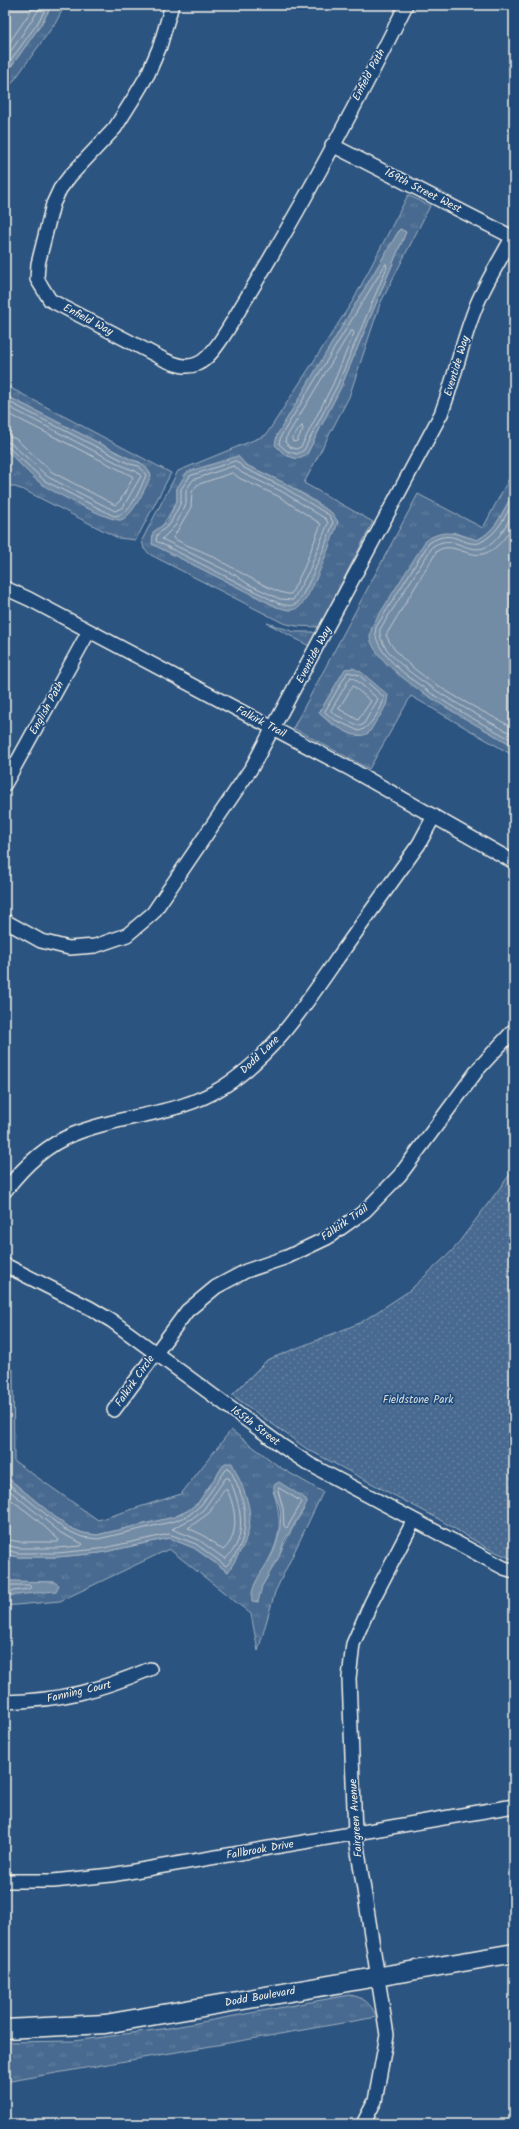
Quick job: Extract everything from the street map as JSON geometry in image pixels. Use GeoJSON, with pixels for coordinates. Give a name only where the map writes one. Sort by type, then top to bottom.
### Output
{"type":"FeatureCollection","features":[{"type":"Feature","properties":{"kind":"street","name":"Enfield Way"},"geometry":{"type":"LineString","coordinates":[[172,5],[160,46],[148,74],[135,96],[115,128],[70,176],[60,189],[53,204],[38,264],[37,279],[50,300],[165,360],[181,366],[198,364],[211,353],[285,234],[332,145]]}},
{"type":"Feature","properties":{"kind":"street","name":"Enfield Path"},"geometry":{"type":"LineString","coordinates":[[332,145],[406,5]]}},
{"type":"Feature","properties":{"kind":"street","name":"169th Street West"},"geometry":{"type":"LineString","coordinates":[[332,145],[513,236]]}},
{"type":"Feature","properties":{"kind":"street","name":"Eventide Way"},"geometry":{"type":"LineString","coordinates":[[5,921],[41,941],[69,948],[95,946],[127,935],[153,913],[252,767],[274,729],[441,414],[452,386],[464,339],[477,304],[513,236]]}},
{"type":"Feature","properties":{"kind":"street","name":"Falkirk Trail"},"geometry":{"type":"LineString","coordinates":[[5,588],[274,729],[434,816],[514,862]]}},
{"type":"Feature","properties":{"kind":"street","name":"English Path"},"geometry":{"type":"LineString","coordinates":[[5,784],[89,631]]}},
{"type":"Feature","properties":{"kind":"street","name":"Dodd Lane"},"geometry":{"type":"LineString","coordinates":[[5,1191],[34,1158],[61,1140],[86,1129],[188,1103],[222,1088],[254,1064],[292,1023],[419,844],[434,816]]}},
{"type":"Feature","properties":{"kind":"street","name":"Falkirk Trail"},"geometry":{"type":"LineString","coordinates":[[156,1352],[187,1311],[216,1287],[246,1271],[287,1257],[327,1238],[365,1211],[400,1175],[479,1068],[514,1030]]}},
{"type":"Feature","properties":{"kind":"street","name":"165th Street"},"geometry":{"type":"LineString","coordinates":[[5,1266],[90,1308],[156,1352],[282,1446],[309,1464],[504,1568],[514,1571]]}},
{"type":"Feature","properties":{"kind":"street","name":"Falkirk Circle"},"geometry":{"type":"LineString","coordinates":[[114,1410],[156,1352]]}},
{"type":"Feature","properties":{"kind":"street","name":"Fairgreen Avenue"},"geometry":{"type":"LineString","coordinates":[[363,2124],[375,2101],[387,2035],[356,1833],[349,1678],[353,1644],[371,1603],[414,1520]]}},
{"type":"Feature","properties":{"kind":"street","name":"Fanning Court"},"geometry":{"type":"LineString","coordinates":[[5,1702],[57,1698],[86,1692],[111,1685],[150,1669]]}},
{"type":"Feature","properties":{"kind":"street","name":"Fallbrook Drive"},"geometry":{"type":"LineString","coordinates":[[5,1881],[53,1881],[111,1875],[514,1806]]}},
{"type":"Feature","properties":{"kind":"street","name":"Dodd Boulevard"},"geometry":{"type":"LineString","coordinates":[[5,2030],[105,2024],[514,1954]]}},
{"type":"Feature","properties":{"kind":"green space"},"geometry":{"type":"Polygon","coordinates":[[[52,5],[65,5],[56,22],[5,93],[5,75],[40,26],[52,5]]]}},
{"type":"Feature","properties":{"kind":"green space"},"geometry":{"type":"Polygon","coordinates":[[[408,195],[430,206],[380,304],[349,397],[304,483],[373,522],[319,627],[296,626],[283,623],[151,555],[144,549],[142,540],[178,471],[266,435],[354,299],[408,195]],[[400,229],[349,316],[307,454],[341,387],[406,232],[400,229]],[[246,465],[177,488],[177,501],[152,544],[277,607],[304,602],[338,522],[322,506],[310,498],[282,482],[246,465]]]}},
{"type":"Feature","properties":{"kind":"green space"},"geometry":{"type":"Polygon","coordinates":[[[5,385],[171,473],[136,540],[118,538],[24,490],[5,484],[5,449],[43,485],[133,509],[151,475],[140,462],[132,460],[5,395],[5,385]]]}},
{"type":"Feature","properties":{"kind":"green space"},"geometry":{"type":"Polygon","coordinates":[[[514,469],[514,491],[496,525],[488,534],[477,540],[453,532],[376,650],[408,680],[441,704],[514,746],[514,756],[411,696],[369,769],[293,728],[418,494],[483,528],[514,469]],[[332,692],[319,713],[330,723],[352,734],[368,733],[387,702],[332,692]]]}},
{"type":"Feature","properties":{"kind":"green space"},"geometry":{"type":"Polygon","coordinates":[[[267,623],[295,632],[313,632],[315,634],[309,646],[267,623]]]}},
{"type":"Feature","properties":{"kind":"green space","name":"Fieldstone Park"},"geometry":{"type":"Polygon","coordinates":[[[514,1169],[514,1560],[487,1548],[435,1517],[307,1449],[232,1395],[267,1360],[360,1323],[409,1291],[453,1250],[514,1169]]]}},
{"type":"Feature","properties":{"kind":"green space"},"geometry":{"type":"Polygon","coordinates":[[[13,1369],[14,1461],[98,1520],[181,1494],[231,1430],[281,1468],[323,1492],[275,1592],[258,1651],[251,1614],[169,1549],[60,1601],[5,1606],[5,1596],[54,1582],[5,1581],[5,1554],[18,1557],[57,1557],[100,1553],[169,1538],[194,1548],[228,1572],[245,1543],[225,1463],[198,1503],[187,1511],[174,1517],[97,1535],[83,1533],[66,1526],[8,1478],[5,1473],[5,1383],[13,1369]],[[273,1491],[279,1519],[277,1541],[268,1562],[254,1587],[262,1586],[304,1509],[273,1491]]]}},
{"type":"Feature","properties":{"kind":"green space"},"geometry":{"type":"Polygon","coordinates":[[[349,1995],[363,1999],[372,2008],[377,2017],[5,2082],[5,2042],[74,2041],[169,2028],[349,1995]]]}},
{"type":"Feature","properties":{"kind":"water"},"geometry":{"type":"Polygon","coordinates":[[[5,5],[52,5],[40,26],[5,75],[5,5]]]}},
{"type":"Feature","properties":{"kind":"water"},"geometry":{"type":"Polygon","coordinates":[[[400,229],[406,232],[341,387],[307,454],[297,459],[285,455],[275,445],[277,435],[400,229]]]}},
{"type":"Feature","properties":{"kind":"water"},"geometry":{"type":"Polygon","coordinates":[[[5,395],[143,465],[151,475],[139,500],[130,513],[121,520],[106,516],[58,494],[33,477],[5,449],[5,395]]]}},
{"type":"Feature","properties":{"kind":"water"},"geometry":{"type":"Polygon","coordinates":[[[238,456],[246,465],[285,483],[332,513],[338,522],[315,582],[303,603],[296,609],[288,610],[277,607],[152,544],[153,532],[167,522],[177,501],[177,488],[187,472],[238,456]]]}},
{"type":"Feature","properties":{"kind":"water"},"geometry":{"type":"Polygon","coordinates":[[[514,491],[514,746],[456,713],[411,684],[377,653],[370,638],[372,626],[426,540],[439,534],[451,533],[477,540],[490,531],[495,525],[514,491]]]}},
{"type":"Feature","properties":{"kind":"water"},"geometry":{"type":"Polygon","coordinates":[[[353,668],[361,672],[388,695],[386,705],[381,714],[369,732],[363,735],[356,735],[342,730],[319,713],[345,669],[353,668]]]}},
{"type":"Feature","properties":{"kind":"water"},"geometry":{"type":"Polygon","coordinates":[[[225,1463],[232,1463],[240,1480],[249,1507],[250,1519],[249,1530],[245,1542],[228,1572],[194,1548],[169,1538],[100,1553],[57,1557],[18,1557],[5,1554],[5,1473],[8,1478],[66,1526],[83,1533],[97,1535],[174,1517],[187,1511],[198,1503],[225,1463]]]}},
{"type":"Feature","properties":{"kind":"water"},"geometry":{"type":"Polygon","coordinates":[[[279,1482],[306,1499],[307,1503],[284,1541],[279,1557],[262,1586],[258,1602],[252,1601],[253,1588],[275,1548],[279,1534],[281,1519],[280,1509],[275,1494],[274,1485],[279,1482]]]}},
{"type":"Feature","properties":{"kind":"water"},"geometry":{"type":"Polygon","coordinates":[[[5,1581],[54,1582],[59,1585],[56,1591],[5,1596],[5,1581]]]}}]}
